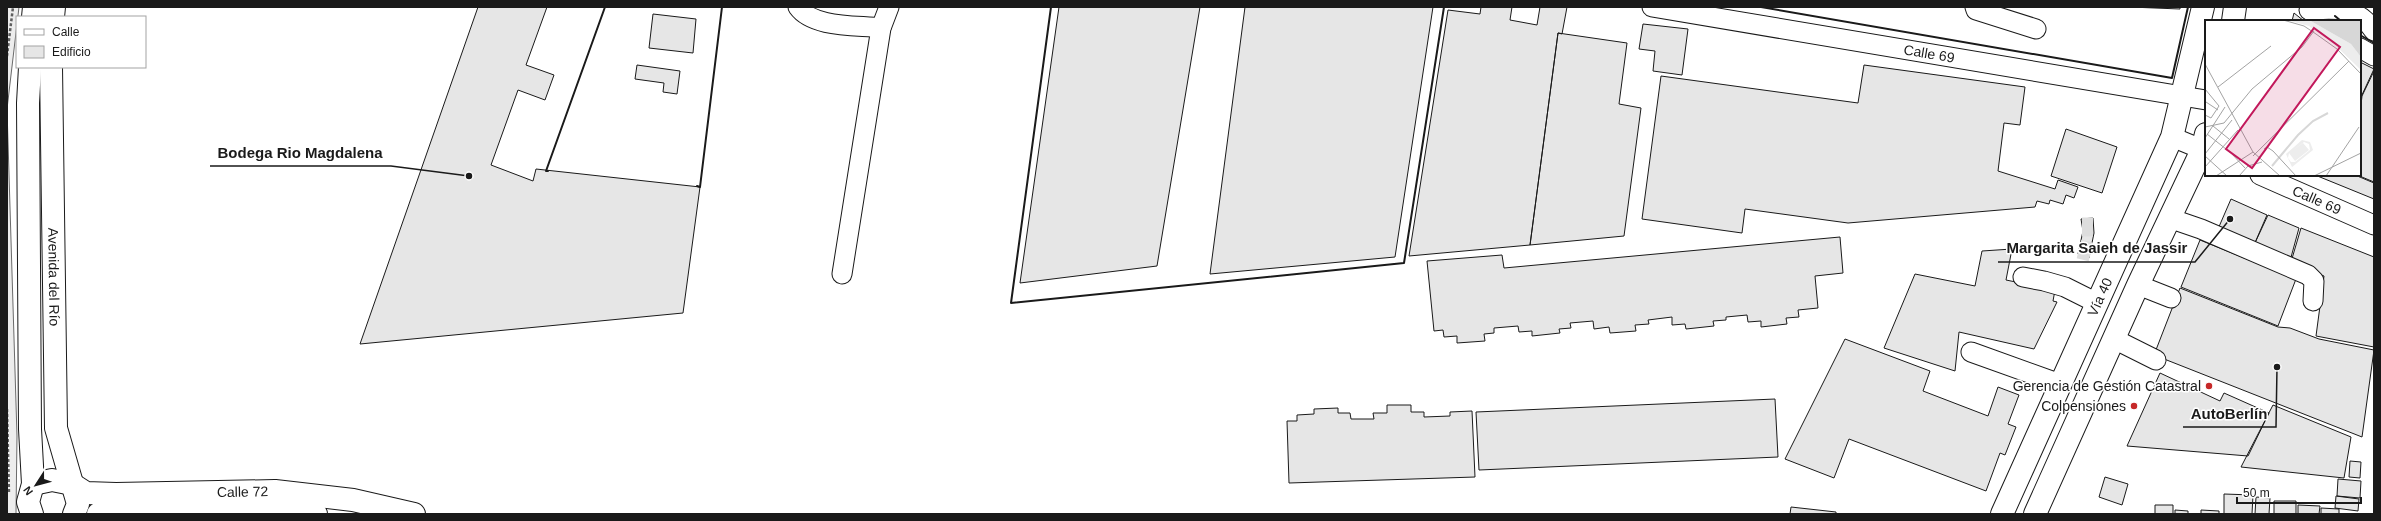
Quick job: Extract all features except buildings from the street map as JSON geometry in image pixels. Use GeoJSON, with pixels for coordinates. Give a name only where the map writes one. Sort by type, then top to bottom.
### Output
{"type":"FeatureCollection","features":[{"type":"Feature","properties":{"kind":"main road","name":"Vía 40"},"geometry":{"type":"LineString","coordinates":[[2002,514],[2172,137],[2203,7]]}},
{"type":"Feature","properties":{"kind":"main road"},"geometry":{"type":"LineString","coordinates":[[2233,20],[2235,7]]}},
{"type":"Feature","properties":{"kind":"main road","name":"Avenida del Río"},"geometry":{"type":"LineString","coordinates":[[30,68],[28,103],[30,429],[33,484],[28,502],[32,514]]}},
{"type":"Feature","properties":{"kind":"main road","name":"Avenida del Río"},"geometry":{"type":"LineString","coordinates":[[51,68],[56,428],[78,504],[74,514]]}},
{"type":"Feature","properties":{"kind":"main road"},"geometry":{"type":"LineString","coordinates":[[2036,514],[2138,284],[2205,145]]}},
{"type":"Feature","properties":{"kind":"main road"},"geometry":{"type":"LineString","coordinates":[[33,484],[52,480],[72,484]]}},
{"type":"Feature","properties":{"kind":"main road","name":"Calle 72"},"geometry":{"type":"LineString","coordinates":[[72,484],[86,493],[116,494],[275,491],[353,500],[414,514]]}},
{"type":"Feature","properties":{"kind":"main road","name":"Calle 72"},"geometry":{"type":"LineString","coordinates":[[98,514],[136,509],[229,508],[298,511],[316,514]]}},
{"type":"Feature","properties":{"kind":"street"},"geometry":{"type":"LineString","coordinates":[[798,7],[803,13],[817,22],[881,28]]}},
{"type":"Feature","properties":{"kind":"street"},"geometry":{"type":"LineString","coordinates":[[842,274],[881,28],[889,7]]}},
{"type":"Feature","properties":{"kind":"street","name":"Calle 69"},"geometry":{"type":"LineString","coordinates":[[1652,7],[2205,100]]}},
{"type":"Feature","properties":{"kind":"street"},"geometry":{"type":"LineString","coordinates":[[1975,7],[1976,10],[2036,29]]}},
{"type":"Feature","properties":{"kind":"street"},"geometry":{"type":"LineString","coordinates":[[2312,13],[2338,8],[2347,10],[2360,20]]}},
{"type":"Feature","properties":{"kind":"street"},"geometry":{"type":"LineString","coordinates":[[2361,21],[2374,31]]}},
{"type":"Feature","properties":{"kind":"street"},"geometry":{"type":"LineString","coordinates":[[2361,49],[2374,56]]}},
{"type":"Feature","properties":{"kind":"street"},"geometry":{"type":"LineString","coordinates":[[2172,137],[2205,145]]}},
{"type":"Feature","properties":{"kind":"street","name":"Calle 69"},"geometry":{"type":"LineString","coordinates":[[2262,176],[2374,225]]}},
{"type":"Feature","properties":{"kind":"street"},"geometry":{"type":"LineString","coordinates":[[2169,218],[2201,229],[2308,275],[2314,281],[2313,301]]}},
{"type":"Feature","properties":{"kind":"street"},"geometry":{"type":"LineString","coordinates":[[2023,277],[2044,280],[2065,287],[2097,303]]}},
{"type":"Feature","properties":{"kind":"street"},"geometry":{"type":"LineString","coordinates":[[2138,284],[2171,298]]}},
{"type":"Feature","properties":{"kind":"street"},"geometry":{"type":"LineString","coordinates":[[2114,339],[2156,360]]}},
{"type":"Feature","properties":{"kind":"street"},"geometry":{"type":"LineString","coordinates":[[1971,352],[2060,384]]}},
{"type":"Feature","properties":{"kind":"path"},"geometry":{"type":"LineString","coordinates":[[7,56],[13,7]]}},
{"type":"Feature","properties":{"kind":"path"},"geometry":{"type":"LineString","coordinates":[[7,409],[9,499]]}},
{"type":"Feature","properties":{"kind":"shaded area"},"geometry":{"type":"Polygon","coordinates":[[[7,7],[19,7],[18,16],[16,16],[16,32],[7,109],[7,7]]]}},
{"type":"Feature","properties":{"kind":"shaded area"},"geometry":{"type":"Polygon","coordinates":[[[7,109],[17,436],[16,514],[7,514],[7,109]]]}},
{"type":"Feature","properties":{"kind":"tunnel"},"geometry":{"type":"LineString","coordinates":[[2082,227],[2093,227]]}},
{"type":"Feature","properties":{"kind":"tunnel"},"geometry":{"type":"LineString","coordinates":[[2079,249],[2091,252]]}},
{"type":"Feature","properties":{"kind":"wall"},"geometry":{"type":"LineString","coordinates":[[548,171],[546,171],[605,7]]}},
{"type":"Feature","properties":{"kind":"wall"},"geometry":{"type":"LineString","coordinates":[[697,186],[700,187],[722,7]]}},
{"type":"Feature","properties":{"kind":"wall"},"geometry":{"type":"LineString","coordinates":[[1051,7],[1011,303],[1404,263],[1444,7]]}},
{"type":"Feature","properties":{"kind":"wall"},"geometry":{"type":"LineString","coordinates":[[1761,7],[2172,78],[2188,7]]}},
{"type":"Feature","properties":{"kind":"wall"},"geometry":{"type":"LineString","coordinates":[[2335,16],[2340,20]]}},
{"type":"Feature","properties":{"kind":"wall"},"geometry":{"type":"LineString","coordinates":[[2361,36],[2374,43]]}},
{"type":"Feature","properties":{"kind":"place","name":"Bodega Rio Magdalena"},"geometry":{"type":"Point","coordinates":[469,176]}},
{"type":"Feature","properties":{"kind":"place","name":"Margarita Saieh de Jassir"},"geometry":{"type":"Point","coordinates":[2230,219]}},
{"type":"Feature","properties":{"kind":"place","name":"AutoBerlín"},"geometry":{"type":"Point","coordinates":[2277,367]}},
{"type":"Feature","properties":{"kind":"place","name":"Gerencia de Gestión Catastral"},"geometry":{"type":"Point","coordinates":[2209,386]}},
{"type":"Feature","properties":{"kind":"place","name":"Colpensiones"},"geometry":{"type":"Point","coordinates":[2134,406]}}]}
